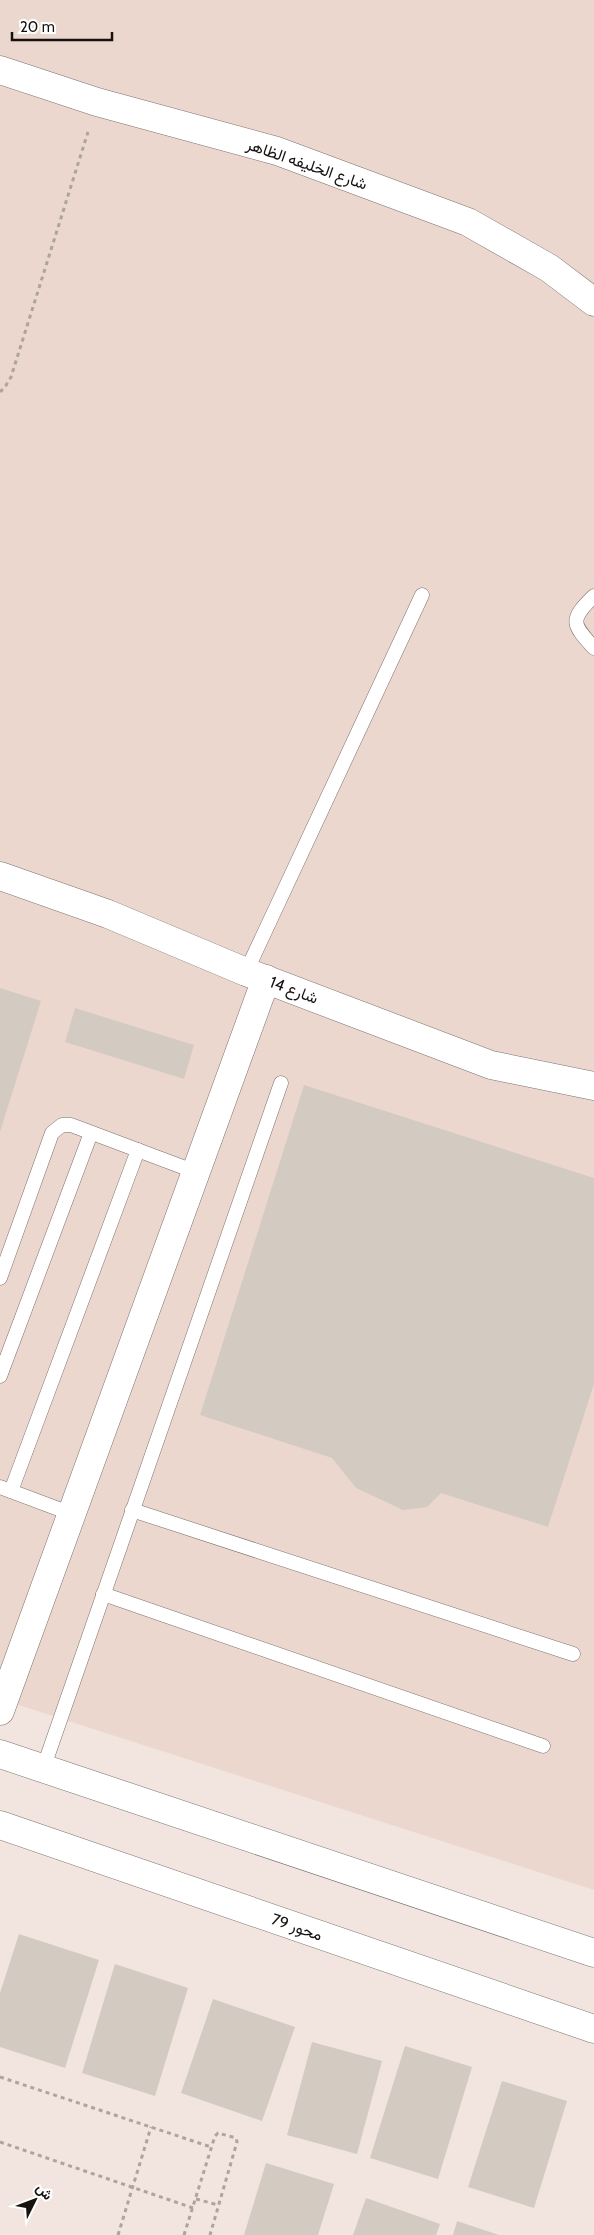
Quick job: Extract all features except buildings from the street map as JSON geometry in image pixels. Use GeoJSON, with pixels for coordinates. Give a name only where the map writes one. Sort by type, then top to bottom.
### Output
{"type":"FeatureCollection","features":[{"type":"Feature","properties":{"kind":"street","name":"شارع الخليفه الظاهر"},"geometry":{"type":"LineString","coordinates":[[0,70],[97,102],[277,151],[468,222],[550,268],[594,302]]}},
{"type":"Feature","properties":{"kind":"street","name":"شارع 14"},"geometry":{"type":"LineString","coordinates":[[0,876],[108,914],[256,975],[491,1065],[594,1086]]}},
{"type":"Feature","properties":{"kind":"street"},"geometry":{"type":"LineString","coordinates":[[0,1711],[196,1172],[256,975]]}},
{"type":"Feature","properties":{"kind":"street"},"geometry":{"type":"LineString","coordinates":[[0,1754],[594,1954]]}},
{"type":"Feature","properties":{"kind":"street","name":"محور 79"},"geometry":{"type":"LineString","coordinates":[[0,1825],[594,2029]]}},
{"type":"Feature","properties":{"kind":"lane"},"geometry":{"type":"LineString","coordinates":[[256,975],[422,595]]}},
{"type":"Feature","properties":{"kind":"lane"},"geometry":{"type":"LineString","coordinates":[[594,596],[579,610],[575,623],[578,630],[594,648]]}},
{"type":"Feature","properties":{"kind":"lane"},"geometry":{"type":"LineString","coordinates":[[43,1769],[281,1083]]}},
{"type":"Feature","properties":{"kind":"lane"},"geometry":{"type":"LineString","coordinates":[[0,1278],[52,1133],[62,1125],[71,1125],[91,1132],[196,1172]]}},
{"type":"Feature","properties":{"kind":"lane"},"geometry":{"type":"LineString","coordinates":[[0,1376],[91,1132]]}},
{"type":"Feature","properties":{"kind":"lane"},"geometry":{"type":"LineString","coordinates":[[72,1514],[6,1489],[138,1150]]}},
{"type":"Feature","properties":{"kind":"lane"},"geometry":{"type":"LineString","coordinates":[[132,1510],[574,1654]]}},
{"type":"Feature","properties":{"kind":"lane"},"geometry":{"type":"LineString","coordinates":[[103,1594],[543,1746]]}},
{"type":"Feature","properties":{"kind":"path"},"geometry":{"type":"LineString","coordinates":[[0,392],[10,377],[97,102]]}},
{"type":"Feature","properties":{"kind":"path"},"geometry":{"type":"LineString","coordinates":[[0,2077],[211,2147]]}},
{"type":"Feature","properties":{"kind":"path"},"geometry":{"type":"LineString","coordinates":[[118,2235],[151,2127]]}},
{"type":"Feature","properties":{"kind":"path"},"geometry":{"type":"LineString","coordinates":[[184,2235],[215,2135],[218,2133],[237,2140],[210,2235]]}},
{"type":"Feature","properties":{"kind":"path"},"geometry":{"type":"LineString","coordinates":[[0,2142],[193,2208]]}},
{"type":"Feature","properties":{"kind":"path"},"geometry":{"type":"LineString","coordinates":[[196,2199],[218,2205]]}},
{"type":"Feature","properties":{"kind":"shaded area"},"geometry":{"type":"Polygon","coordinates":[[[0,0],[594,0],[594,1890],[0,1699],[0,0]]]}}]}
